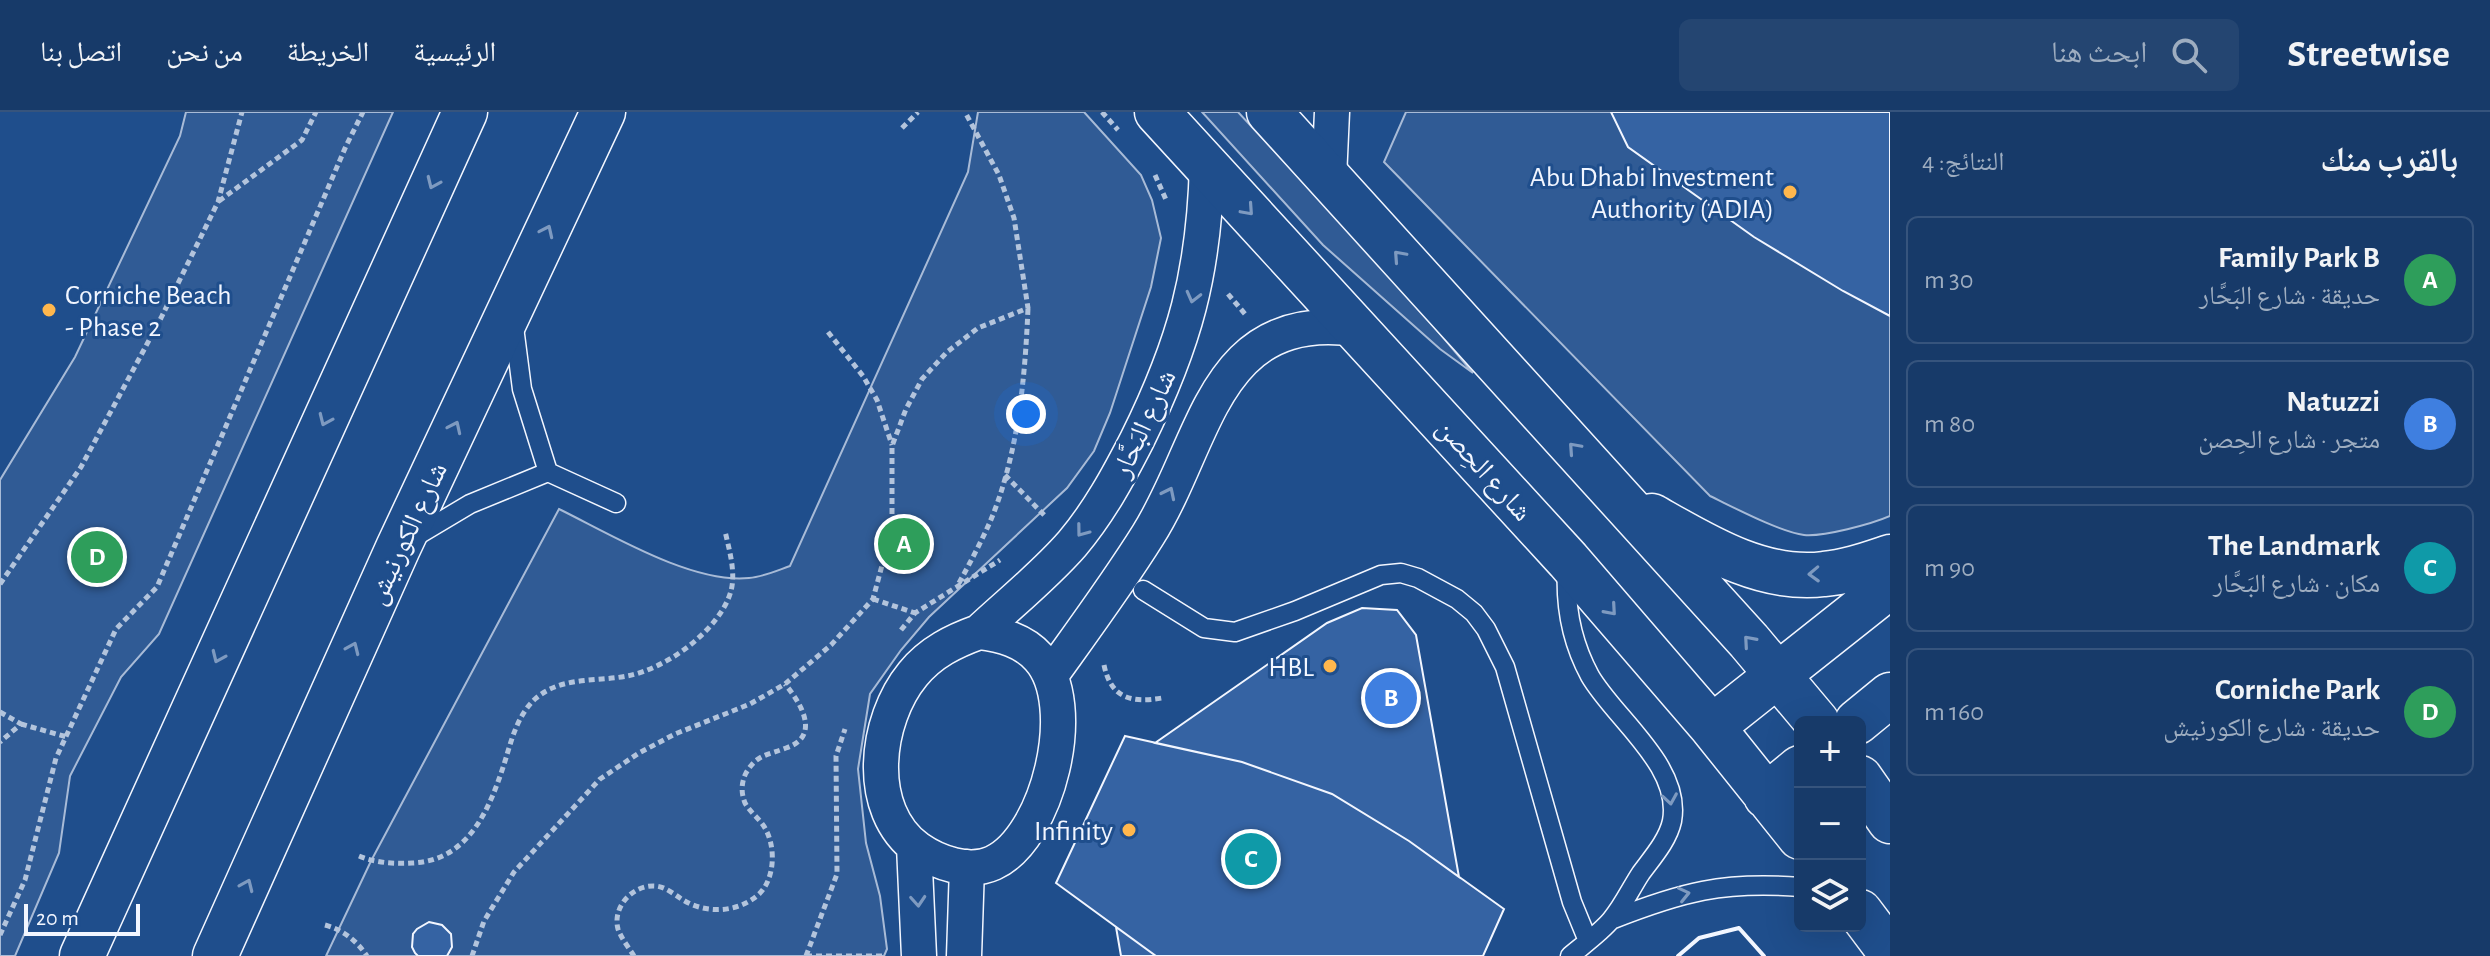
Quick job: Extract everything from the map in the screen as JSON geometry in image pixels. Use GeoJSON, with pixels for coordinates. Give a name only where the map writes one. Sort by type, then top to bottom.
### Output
{"type":"FeatureCollection","features":[{"type":"Feature","properties":{"kind":"main road"},"geometry":{"type":"LineString","coordinates":[[82,956],[465,112]]}},
{"type":"Feature","properties":{"kind":"main road","name":"شارع الكورنيش"},"geometry":{"type":"LineString","coordinates":[[215,956],[398,548],[603,112]]}},
{"type":"Feature","properties":{"kind":"main road"},"geometry":{"type":"LineString","coordinates":[[1269,112],[1779,675],[1812,716]]}},
{"type":"Feature","properties":{"kind":"main road","name":"شارع الحِصن"},"geometry":{"type":"LineString","coordinates":[[1140,123],[1207,165],[1568,560],[1712,727],[1794,830]]}},
{"type":"Feature","properties":{"kind":"main road"},"geometry":{"type":"LineString","coordinates":[[1618,497],[1709,548],[1755,566],[1789,574],[1823,575],[1890,557]]}},
{"type":"Feature","properties":{"kind":"main road"},"geometry":{"type":"LineString","coordinates":[[1712,727],[1890,586]]}},
{"type":"Feature","properties":{"kind":"main road"},"geometry":{"type":"LineString","coordinates":[[1864,716],[1890,695]]}},
{"type":"Feature","properties":{"kind":"main road"},"geometry":{"type":"LineString","coordinates":[[1766,796],[1794,773]]}},
{"type":"Feature","properties":{"kind":"main road"},"geometry":{"type":"LineString","coordinates":[[1866,787],[1890,821]]}},
{"type":"Feature","properties":{"kind":"main road"},"geometry":{"type":"LineString","coordinates":[[1866,920],[1890,952]]}},
{"type":"Feature","properties":{"kind":"street"},"geometry":{"type":"LineString","coordinates":[[1329,178],[1332,112]]}},
{"type":"Feature","properties":{"kind":"street","name":"شارع البَحَّار"},"geometry":{"type":"LineString","coordinates":[[979,632],[1074,541],[1110,493],[1156,402],[1175,357],[1196,285],[1206,214],[1207,165]]}},
{"type":"Feature","properties":{"kind":"street","name":"شارع البَحَّار"},"geometry":{"type":"LineString","coordinates":[[1051,675],[1149,533],[1226,378],[1265,341],[1295,330],[1332,325],[1356,329]]}},
{"type":"Feature","properties":{"kind":"street"},"geometry":{"type":"LineString","coordinates":[[979,632],[1001,635],[1022,643],[1039,657],[1051,675],[1059,708],[1055,756],[1047,786],[1034,815],[1008,852],[982,867],[967,867],[939,861],[914,846],[893,821],[882,791],[882,759],[889,722],[906,685],[932,655],[954,641],[979,632]]}},
{"type":"Feature","properties":{"kind":"street"},"geometry":{"type":"LineString","coordinates":[[914,846],[919,956]]}},
{"type":"Feature","properties":{"kind":"street"},"geometry":{"type":"LineString","coordinates":[[964,956],[967,867]]}},
{"type":"Feature","properties":{"kind":"lane"},"geometry":{"type":"LineString","coordinates":[[513,301],[515,345],[522,389],[548,472]]}},
{"type":"Feature","properties":{"kind":"lane"},"geometry":{"type":"LineString","coordinates":[[398,548],[470,504],[548,472],[616,503]]}},
{"type":"Feature","properties":{"kind":"lane"},"geometry":{"type":"LineString","coordinates":[[1568,560],[1566,591],[1578,650],[1591,677],[1658,765],[1673,800],[1672,823],[1660,848],[1611,920],[1570,956]]}},
{"type":"Feature","properties":{"kind":"lane"},"geometry":{"type":"LineString","coordinates":[[1143,590],[1204,628],[1235,632],[1381,575],[1401,573],[1418,578],[1457,599],[1474,613],[1486,629],[1505,667],[1572,902],[1588,941]]}},
{"type":"Feature","properties":{"kind":"lane"},"geometry":{"type":"LineString","coordinates":[[1611,920],[1667,898],[1712,887],[1761,884],[1794,887]]}},
{"type":"Feature","properties":{"kind":"path"},"geometry":{"type":"LineString","coordinates":[[0,584],[81,467],[161,318],[218,202],[242,112]]}},
{"type":"Feature","properties":{"kind":"path"},"geometry":{"type":"LineString","coordinates":[[218,202],[302,140],[316,112]]}},
{"type":"Feature","properties":{"kind":"path"},"geometry":{"type":"LineString","coordinates":[[0,935],[25,880],[56,758],[116,629],[157,587],[363,112]]}},
{"type":"Feature","properties":{"kind":"path"},"geometry":{"type":"LineString","coordinates":[[902,128],[918,112]]}},
{"type":"Feature","properties":{"kind":"path"},"geometry":{"type":"LineString","coordinates":[[959,584],[990,520],[1005,475],[1022,399],[1028,308],[1014,218],[999,175],[965,112]]}},
{"type":"Feature","properties":{"kind":"path"},"geometry":{"type":"LineString","coordinates":[[1102,112],[1140,123]]}},
{"type":"Feature","properties":{"kind":"path"},"geometry":{"type":"LineString","coordinates":[[1151,166],[1168,204]]}},
{"type":"Feature","properties":{"kind":"path"},"geometry":{"type":"LineString","coordinates":[[892,446],[922,379],[947,352],[978,328],[1028,308]]}},
{"type":"Feature","properties":{"kind":"path"},"geometry":{"type":"LineString","coordinates":[[472,956],[484,921],[514,872],[600,779],[675,734],[750,704],[785,684],[831,645],[873,599],[892,528],[892,446],[877,400],[863,376],[828,332]]}},
{"type":"Feature","properties":{"kind":"path"},"geometry":{"type":"LineString","coordinates":[[1005,475],[1052,523]]}},
{"type":"Feature","properties":{"kind":"path"},"geometry":{"type":"LineString","coordinates":[[359,856],[371,861],[397,864],[424,863],[451,853],[476,830],[493,794],[515,728],[534,700],[555,686],[585,679],[643,673],[663,665],[696,642],[731,591],[732,568],[725,531]]}},
{"type":"Feature","properties":{"kind":"path"},"geometry":{"type":"LineString","coordinates":[[873,599],[915,613]]}},
{"type":"Feature","properties":{"kind":"path"},"geometry":{"type":"LineString","coordinates":[[1105,656],[1103,667],[1111,687],[1124,696],[1141,701],[1162,698]]}},
{"type":"Feature","properties":{"kind":"path"},"geometry":{"type":"LineString","coordinates":[[634,956],[619,931],[617,917],[620,905],[630,894],[644,887],[658,886],[703,909],[721,910],[740,905],[757,895],[767,884],[772,859],[768,833],[749,810],[742,789],[744,778],[760,757],[796,743],[804,733],[805,713],[785,684]]}},
{"type":"Feature","properties":{"kind":"path"},"geometry":{"type":"LineString","coordinates":[[0,712],[21,724],[67,737]]}},
{"type":"Feature","properties":{"kind":"path"},"geometry":{"type":"LineString","coordinates":[[0,742],[21,724]]}},
{"type":"Feature","properties":{"kind":"path"},"geometry":{"type":"LineString","coordinates":[[325,925],[339,929],[356,942],[367,956]]}},
{"type":"Feature","properties":{"kind":"shaded area"},"geometry":{"type":"Polygon","coordinates":[[[186,112],[393,112],[159,634],[121,677],[70,776],[59,853],[15,956],[0,956],[0,480],[75,357],[180,136],[186,112]]]}},
{"type":"Feature","properties":{"kind":"shaded area"},"geometry":{"type":"Polygon","coordinates":[[[978,112],[1084,112],[1141,175],[1152,200],[1161,238],[1151,287],[1110,413],[1094,451],[1067,488],[929,617],[870,694],[858,769],[866,843],[880,896],[887,949],[884,956],[326,956],[371,861],[559,509],[652,555],[702,573],[749,578],[790,566],[968,172],[978,112]]]}},
{"type":"Feature","properties":{"kind":"shaded area"},"geometry":{"type":"Polygon","coordinates":[[[1202,112],[1238,112],[1405,292],[1473,373],[1440,349],[1323,245],[1202,112]]]}},
{"type":"Feature","properties":{"kind":"shaded area"},"geometry":{"type":"Polygon","coordinates":[[[1406,112],[1890,112],[1890,516],[1847,529],[1804,535],[1770,524],[1710,496],[1384,162],[1406,112]]]}},
{"type":"Feature","properties":{"kind":"building","name":"Abu Dhabi Investment Authority (ADIA)"},"geometry":{"type":"Polygon","coordinates":[[[1611,112],[1890,112],[1890,316],[1754,237],[1628,147],[1611,112]]]}},
{"type":"Feature","properties":{"kind":"building"},"geometry":{"type":"Polygon","coordinates":[[[1362,608],[1397,610],[1416,635],[1459,877],[1409,841],[1332,794],[1242,762],[1155,743],[1327,623],[1362,608]]]}},
{"type":"Feature","properties":{"kind":"building"},"geometry":{"type":"Polygon","coordinates":[[[1125,736],[1242,762],[1332,794],[1409,841],[1504,909],[1483,956],[1156,956],[1056,883],[1125,736]]]}},
{"type":"Feature","properties":{"kind":"building"},"geometry":{"type":"Polygon","coordinates":[[[429,922],[442,925],[451,934],[452,947],[447,956],[418,956],[415,953],[413,934],[429,922]]]}},
{"type":"Feature","properties":{"kind":"building"},"geometry":{"type":"Polygon","coordinates":[[[1116,927],[1156,956],[1121,956],[1116,927]]]}},
{"type":"Feature","properties":{"kind":"wall"},"geometry":{"type":"LineString","coordinates":[[1678,956],[1699,938],[1739,928],[1764,956]]}},
{"type":"Feature","properties":{"kind":"place","name":"Abu Dhabi Investment Authority (ADIA)"},"geometry":{"type":"Point","coordinates":[1790,192]}},
{"type":"Feature","properties":{"kind":"place","name":"Corniche Beach - Phase 2"},"geometry":{"type":"Point","coordinates":[49,310]}},
{"type":"Feature","properties":{"kind":"place","name":"Family Park B"},"geometry":{"type":"Point","coordinates":[904,544]}},
{"type":"Feature","properties":{"kind":"place","name":"Corniche Park"},"geometry":{"type":"Point","coordinates":[97,557]}},
{"type":"Feature","properties":{"kind":"place","name":"HBL"},"geometry":{"type":"Point","coordinates":[1330,666]}},
{"type":"Feature","properties":{"kind":"place","name":"Natuzzi"},"geometry":{"type":"Point","coordinates":[1391,698]}},
{"type":"Feature","properties":{"kind":"place","name":"Infinity"},"geometry":{"type":"Point","coordinates":[1129,830]}},
{"type":"Feature","properties":{"kind":"place","name":"The Landmark"},"geometry":{"type":"Point","coordinates":[1251,859]}}]}
